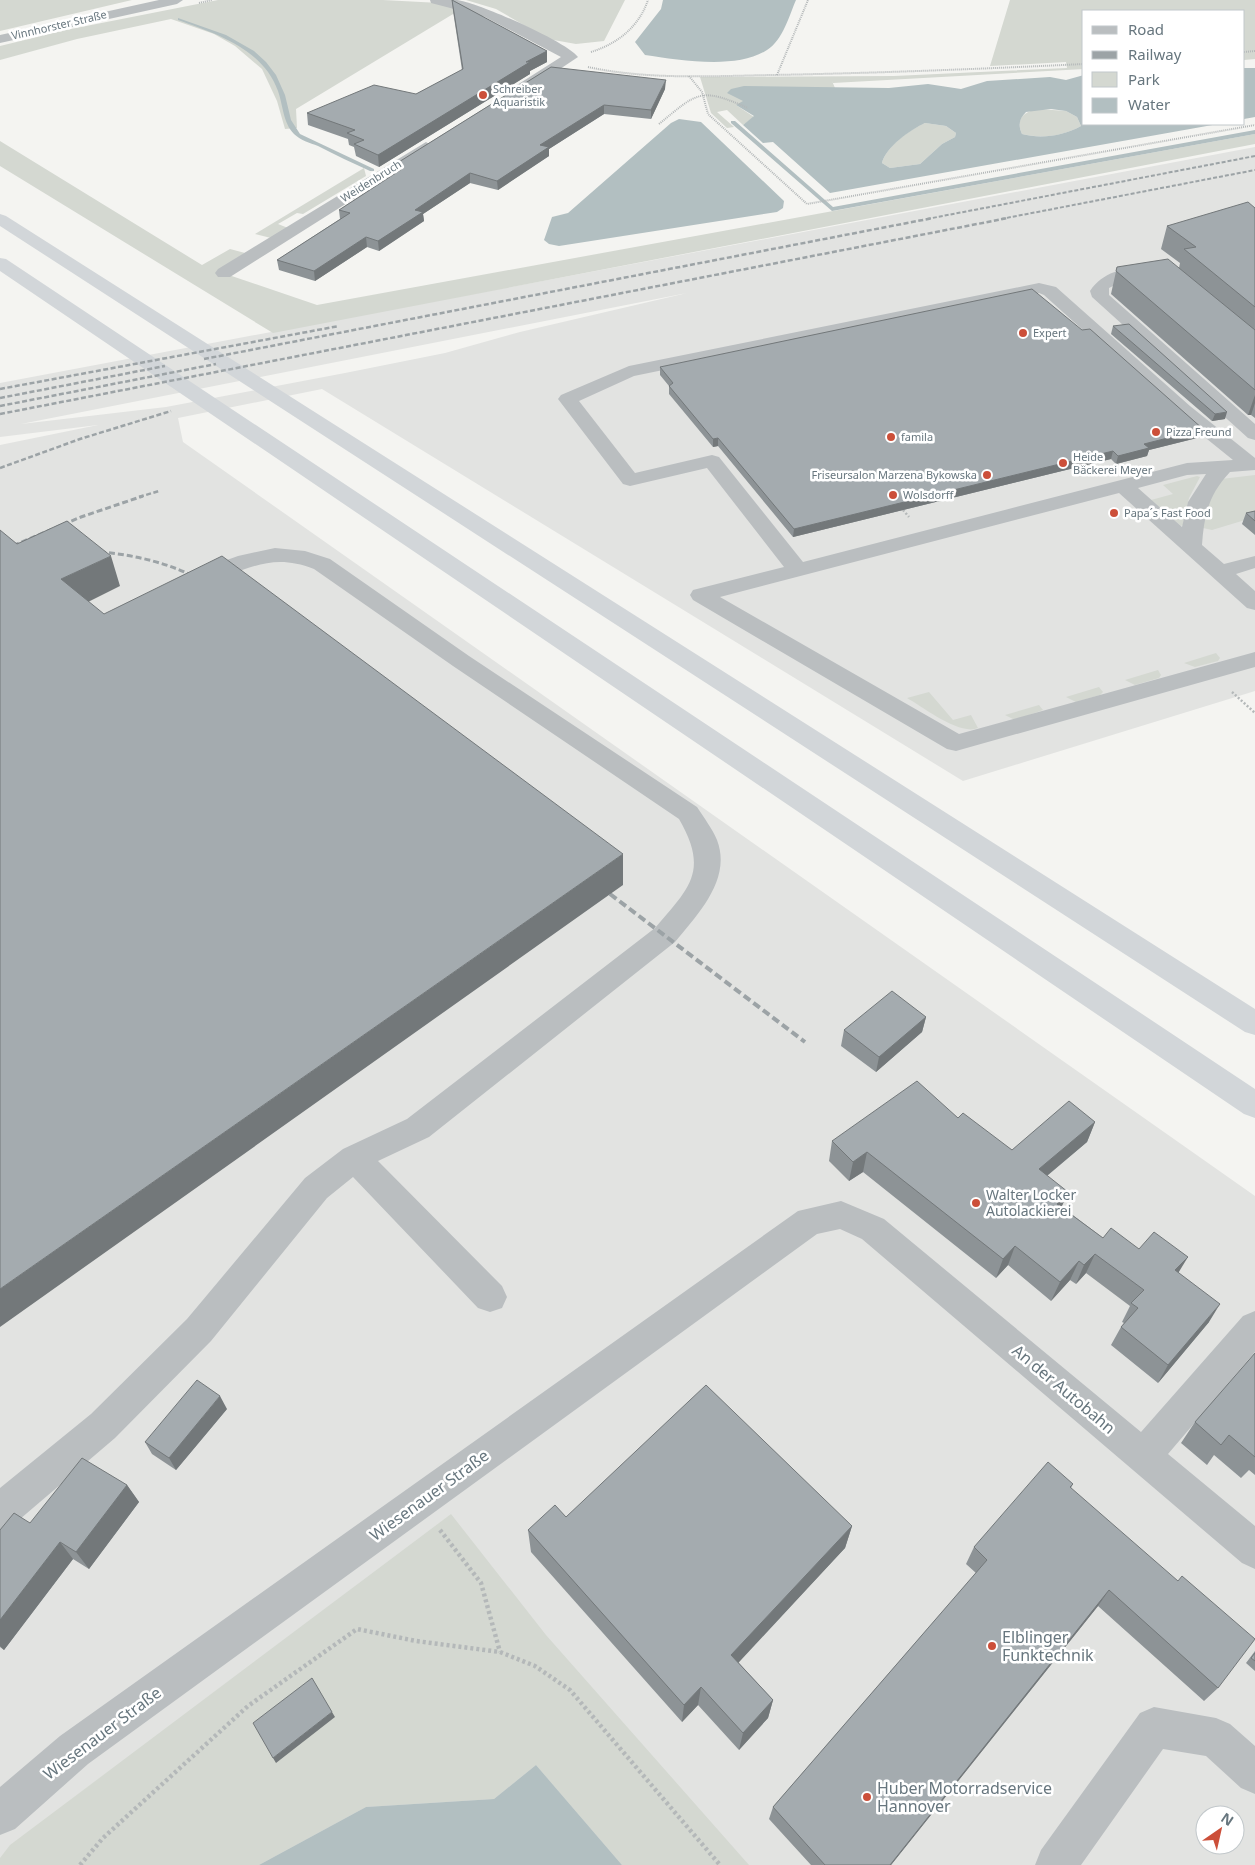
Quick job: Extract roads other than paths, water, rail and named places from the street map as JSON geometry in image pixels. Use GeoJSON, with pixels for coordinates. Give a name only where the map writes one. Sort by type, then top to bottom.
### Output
{"type":"FeatureCollection","features":[{"type":"Feature","properties":{"kind":"highway"},"geometry":{"type":"LineString","coordinates":[[0,219],[1255,1024]]}},
{"type":"Feature","properties":{"kind":"highway"},"geometry":{"type":"LineString","coordinates":[[0,263],[1255,1105]]}},
{"type":"Feature","properties":{"kind":"street","name":"Vinnhorster Straße"},"geometry":{"type":"LineString","coordinates":[[0,39],[177,0]]}},
{"type":"Feature","properties":{"kind":"street"},"geometry":{"type":"LineString","coordinates":[[436,0],[476,8],[571,57],[512,94]]}},
{"type":"Feature","properties":{"kind":"street","name":"Weidenbruch"},"geometry":{"type":"LineString","coordinates":[[224,273],[436,141]]}},
{"type":"Feature","properties":{"kind":"street"},"geometry":{"type":"LineString","coordinates":[[1165,273],[1142,271],[1109,280],[1099,291],[1101,297],[1255,434]]}},
{"type":"Feature","properties":{"kind":"street"},"geometry":{"type":"LineString","coordinates":[[798,570],[712,461],[630,480],[568,399],[629,372],[1040,288],[1050,291],[1183,410],[1252,464]]}},
{"type":"Feature","properties":{"kind":"street"},"geometry":{"type":"LineString","coordinates":[[1252,464],[1187,469],[701,595],[956,743],[1255,658]]}},
{"type":"Feature","properties":{"kind":"street"},"geometry":{"type":"LineString","coordinates":[[1191,546],[1199,496],[1210,480],[1224,466]]}},
{"type":"Feature","properties":{"kind":"street"},"geometry":{"type":"LineString","coordinates":[[1123,486],[1255,604]]}},
{"type":"Feature","properties":{"kind":"street"},"geometry":{"type":"LineString","coordinates":[[0,1512],[103,1426],[192,1337],[316,1188],[354,1158],[418,1128],[664,935],[693,902],[709,869],[705,841],[688,813],[461,661],[322,564],[304,555],[284,552],[262,555],[213,572],[179,588]]}},
{"type":"Feature","properties":{"kind":"street"},"geometry":{"type":"LineString","coordinates":[[1220,572],[1254,562]]}},
{"type":"Feature","properties":{"kind":"street"},"geometry":{"type":"LineString","coordinates":[[354,1158],[490,1297]]}},
{"type":"Feature","properties":{"kind":"street","name":"Wiesenauer Straße"},"geometry":{"type":"LineString","coordinates":[[0,1814],[74,1750],[810,1221],[841,1215],[873,1229]]}},
{"type":"Feature","properties":{"kind":"street","name":"An der Autobahn"},"geometry":{"type":"LineString","coordinates":[[873,1229],[1255,1550]]}},
{"type":"Feature","properties":{"kind":"street"},"geometry":{"type":"LineString","coordinates":[[1143,1456],[1255,1327]]}},
{"type":"Feature","properties":{"kind":"street"},"geometry":{"type":"LineString","coordinates":[[1056,1865],[1154,1727],[1216,1738],[1255,1774]]}},
{"type":"Feature","properties":{"kind":"water"},"geometry":{"type":"Polygon","coordinates":[[[663,0],[796,0],[781,34],[773,46],[755,56],[740,60],[708,62],[645,55],[635,42],[661,9],[663,0]]]}},
{"type":"Feature","properties":{"kind":"water"},"geometry":{"type":"Polygon","coordinates":[[[1245,68],[1255,68],[1255,117],[1245,119],[1245,68]]]}},
{"type":"Feature","properties":{"kind":"water"},"geometry":{"type":"Polygon","coordinates":[[[1082,76],[1082,125],[1212,125],[830,193],[773,142],[763,143],[743,125],[754,116],[736,105],[743,101],[727,93],[731,89],[744,86],[889,88],[928,84],[961,89],[987,81],[1050,77],[1066,80],[1082,76]],[[1051,109],[1026,112],[1020,122],[1022,134],[1029,136],[1052,136],[1081,126],[1077,117],[1066,111],[1051,109]],[[925,123],[893,145],[882,163],[890,168],[920,164],[942,144],[955,137],[956,133],[946,126],[925,123]]]}},
{"type":"Feature","properties":{"kind":"water"},"geometry":{"type":"Polygon","coordinates":[[[679,119],[701,122],[784,201],[783,208],[777,212],[559,246],[549,244],[544,240],[552,217],[568,213],[671,123],[679,119]]]}},
{"type":"Feature","properties":{"kind":"water"},"geometry":{"type":"Polygon","coordinates":[[[536,1765],[622,1865],[259,1865],[366,1807],[494,1799],[536,1765]]]}},
{"type":"Feature","properties":{"kind":"waterway"},"geometry":{"type":"LineString","coordinates":[[180,19],[225,36],[264,63],[280,89],[291,126],[298,135],[372,170]]}},
{"type":"Feature","properties":{"kind":"waterway"},"geometry":{"type":"LineString","coordinates":[[733,122],[832,209],[1255,132]]}},
{"type":"Feature","properties":{"kind":"railway"},"geometry":{"type":"LineString","coordinates":[[927,219],[1255,156]]}},
{"type":"Feature","properties":{"kind":"railway"},"geometry":{"type":"LineString","coordinates":[[1001,219],[1255,170]]}},
{"type":"Feature","properties":{"kind":"railway"},"geometry":{"type":"LineString","coordinates":[[204,359],[933,218]]}},
{"type":"Feature","properties":{"kind":"railway"},"geometry":{"type":"LineString","coordinates":[[0,414],[1008,218]]}},
{"type":"Feature","properties":{"kind":"railway"},"geometry":{"type":"LineString","coordinates":[[0,389],[339,326]]}},
{"type":"Feature","properties":{"kind":"railway"},"geometry":{"type":"LineString","coordinates":[[0,406],[216,364]]}},
{"type":"Feature","properties":{"kind":"railway"},"geometry":{"type":"LineString","coordinates":[[0,398],[165,366]]}},
{"type":"Feature","properties":{"kind":"railway"},"geometry":{"type":"LineString","coordinates":[[0,468],[80,439],[171,411]]}},
{"type":"Feature","properties":{"kind":"railway"},"geometry":{"type":"LineString","coordinates":[[139,497],[159,491]]}},
{"type":"Feature","properties":{"kind":"railway"},"geometry":{"type":"LineString","coordinates":[[5,549],[81,517],[143,496]]}},
{"type":"Feature","properties":{"kind":"railway"},"geometry":{"type":"LineString","coordinates":[[91,551],[147,559],[173,567],[199,579]]}},
{"type":"Feature","properties":{"kind":"railway"},"geometry":{"type":"LineString","coordinates":[[610,894],[805,1042]]}},
{"type":"Feature","properties":{"kind":"place","name":"Schreiber Aquaristik"},"geometry":{"type":"Point","coordinates":[483,95]}},
{"type":"Feature","properties":{"kind":"place","name":"Expert"},"geometry":{"type":"Point","coordinates":[1023,333]}},
{"type":"Feature","properties":{"kind":"place","name":"Pizza Freund"},"geometry":{"type":"Point","coordinates":[1156,432]}},
{"type":"Feature","properties":{"kind":"place","name":"famila"},"geometry":{"type":"Point","coordinates":[891,437]}},
{"type":"Feature","properties":{"kind":"place","name":"Heide Bäckerei Meyer"},"geometry":{"type":"Point","coordinates":[1063,463]}},
{"type":"Feature","properties":{"kind":"place","name":"Friseursalon Marzena Bykowska"},"geometry":{"type":"Point","coordinates":[987,475]}},
{"type":"Feature","properties":{"kind":"place","name":"Wolsdorff"},"geometry":{"type":"Point","coordinates":[893,495]}},
{"type":"Feature","properties":{"kind":"place","name":"Papa´s Fast Food"},"geometry":{"type":"Point","coordinates":[1114,513]}},
{"type":"Feature","properties":{"kind":"place","name":"Walter Locker Autolackierei"},"geometry":{"type":"Point","coordinates":[976,1203]}},
{"type":"Feature","properties":{"kind":"place","name":"Elblinger Funktechnik"},"geometry":{"type":"Point","coordinates":[992,1646]}},
{"type":"Feature","properties":{"kind":"place","name":"Huber Motorradservice Hannover"},"geometry":{"type":"Point","coordinates":[867,1797]}}]}
